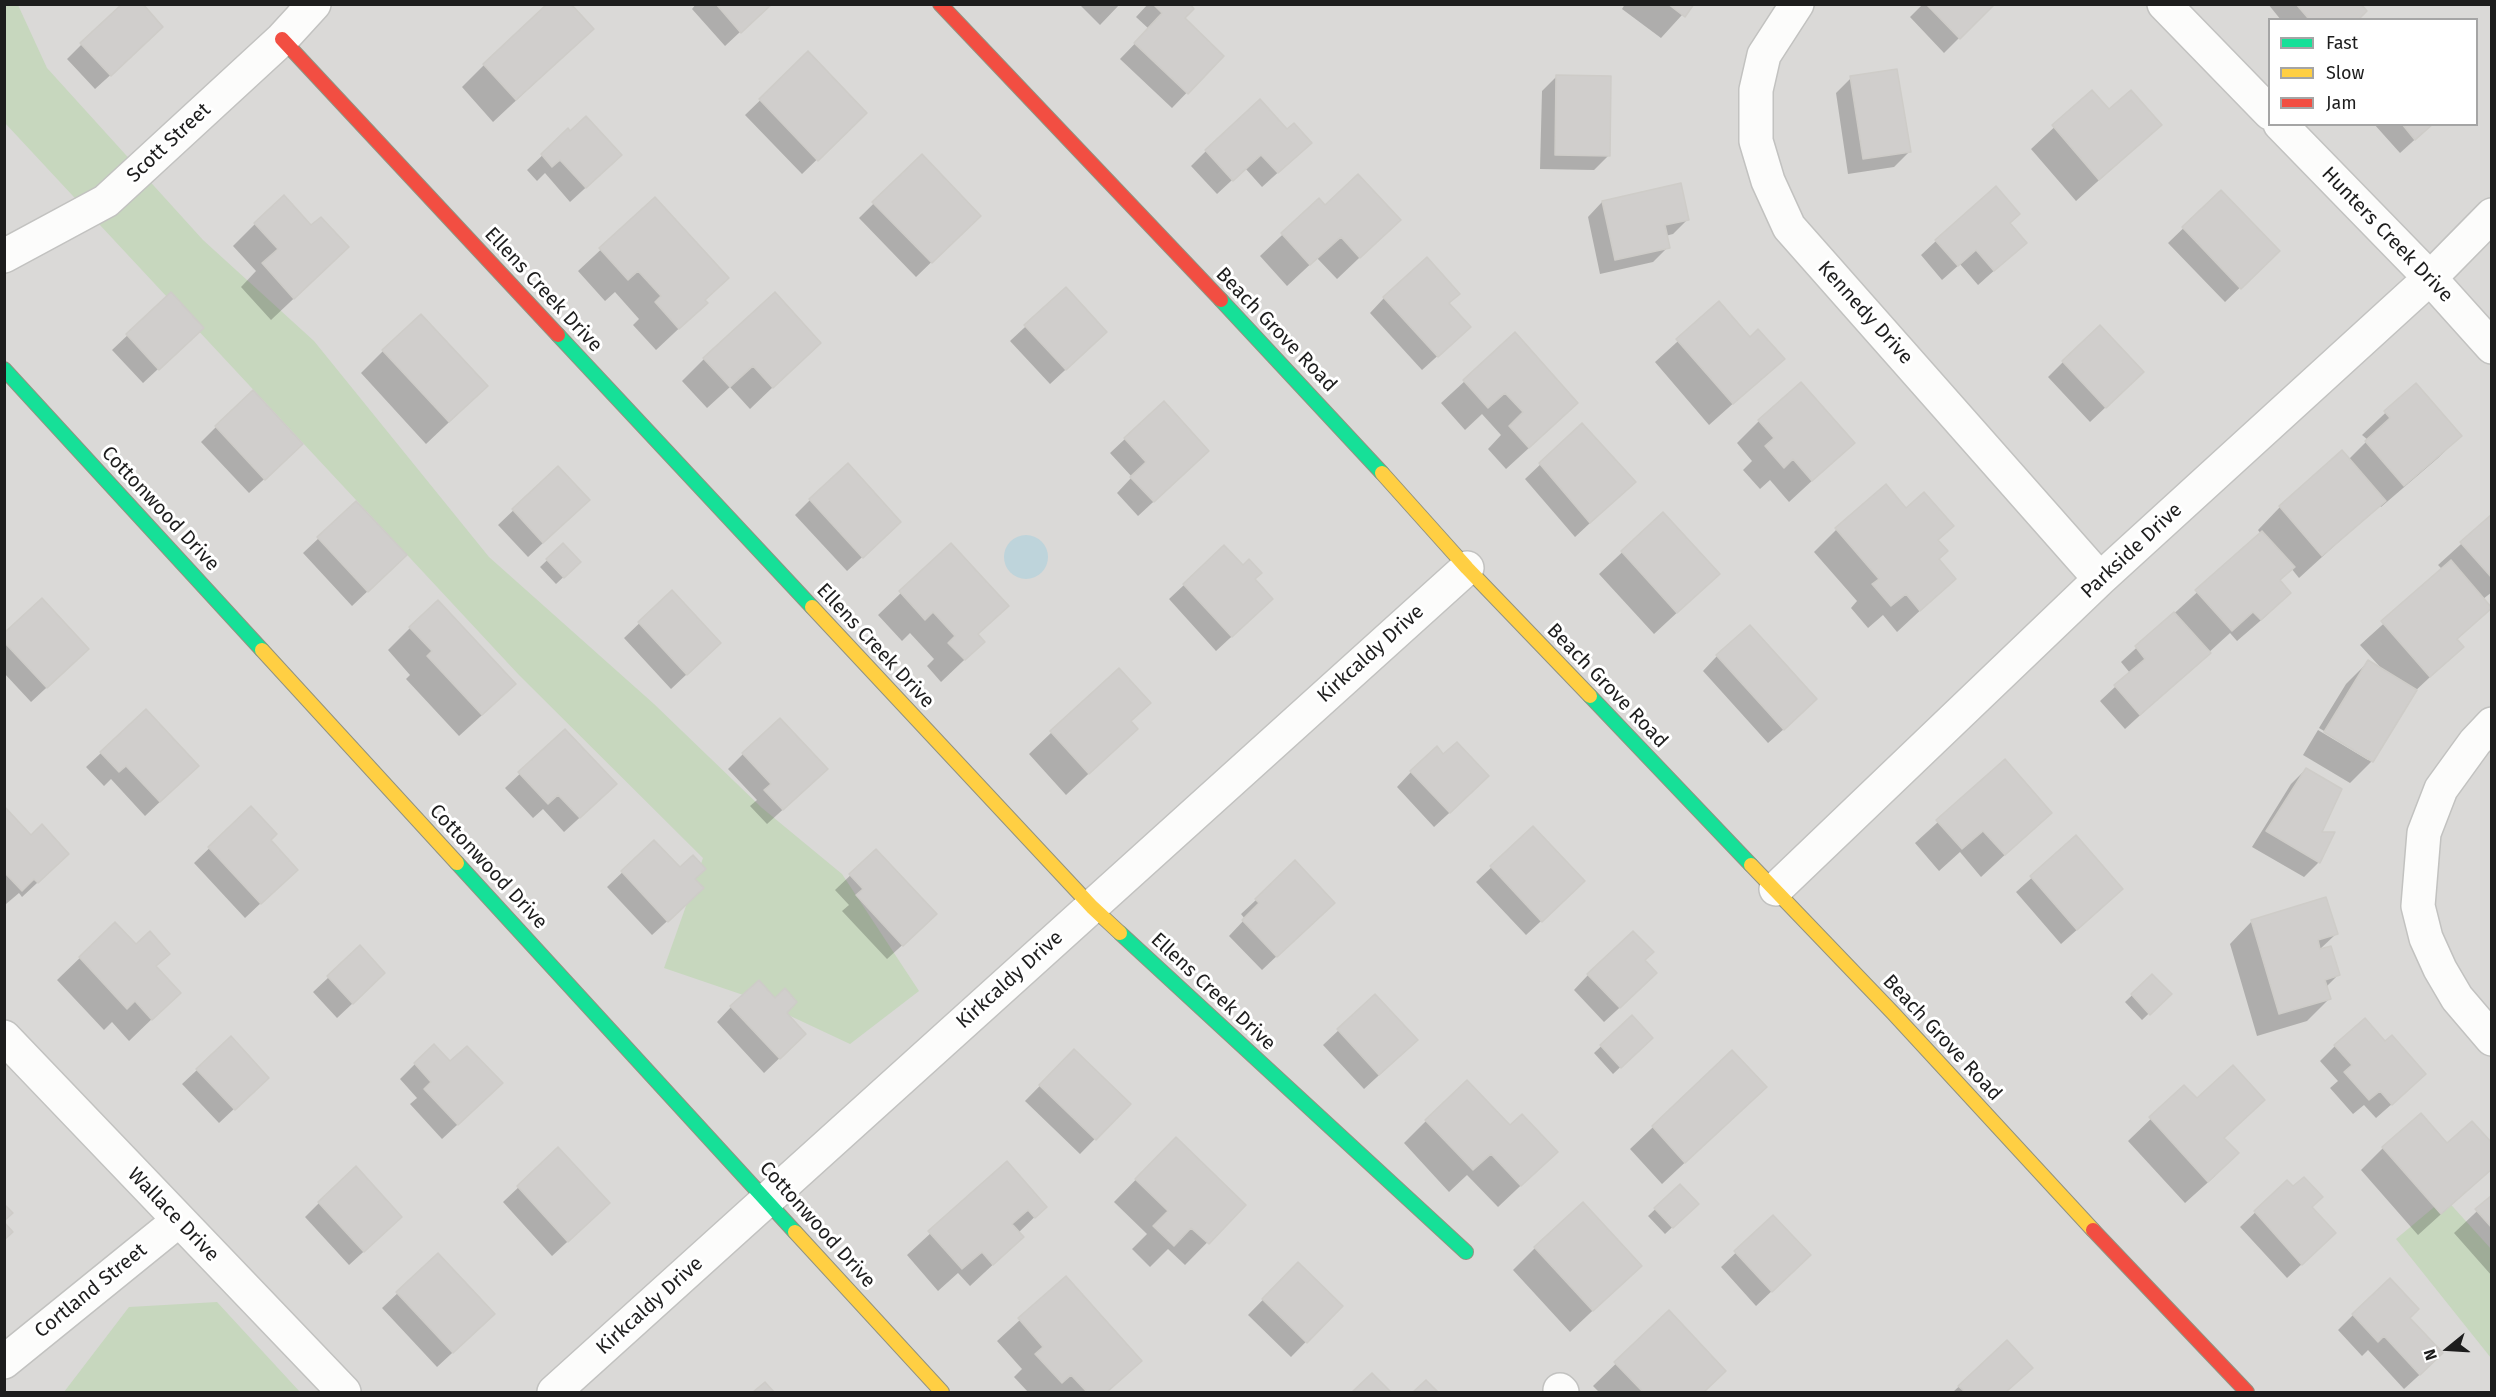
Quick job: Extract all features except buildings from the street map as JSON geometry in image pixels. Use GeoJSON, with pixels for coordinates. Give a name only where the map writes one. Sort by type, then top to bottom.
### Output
{"type":"FeatureCollection","features":[{"type":"Feature","properties":{"kind":"street","name":"Scott Street"},"geometry":{"type":"LineString","coordinates":[[4,255],[106,201],[282,39],[314,4]]}},
{"type":"Feature","properties":{"kind":"street","name":"Beach Grove Road"},"geometry":{"type":"LineString","coordinates":[[940,4],[1337,423],[1467,568],[1776,889],[2247,1392]]}},
{"type":"Feature","properties":{"kind":"street","name":"Kennedy Drive"},"geometry":{"type":"LineString","coordinates":[[1797,4],[1764,55],[1756,90],[1756,141],[1768,181],[1789,227],[2100,579]]}},
{"type":"Feature","properties":{"kind":"street"},"geometry":{"type":"LineString","coordinates":[[2164,4],[2268,111]]}},
{"type":"Feature","properties":{"kind":"street","name":"Ellens Creek Drive"},"geometry":{"type":"LineString","coordinates":[[282,39],[1092,907],[1466,1252]]}},
{"type":"Feature","properties":{"kind":"street","name":"Hunters Creek Drive"},"geometry":{"type":"LineString","coordinates":[[2282,126],[2430,278],[2492,347]]}},
{"type":"Feature","properties":{"kind":"street","name":"Parkside Drive"},"geometry":{"type":"LineString","coordinates":[[1776,889],[2100,579],[2430,278],[2492,215]]}},
{"type":"Feature","properties":{"kind":"street","name":"Cottonwood Drive"},"geometry":{"type":"LineString","coordinates":[[4,369],[942,1392]]}},
{"type":"Feature","properties":{"kind":"street","name":"Kirkcaldy Drive"},"geometry":{"type":"LineString","coordinates":[[554,1392],[1467,568]]}},
{"type":"Feature","properties":{"kind":"street"},"geometry":{"type":"LineString","coordinates":[[2492,724],[2475,742],[2441,789],[2424,833],[2418,906],[2426,938],[2440,969],[2457,998],[2492,1039]]}},
{"type":"Feature","properties":{"kind":"street","name":"Wallace Drive"},"geometry":{"type":"LineString","coordinates":[[4,1037],[344,1392]]}},
{"type":"Feature","properties":{"kind":"street","name":"Cortland Street"},"geometry":{"type":"LineString","coordinates":[[4,1362],[178,1221]]}},
{"type":"Feature","properties":{"kind":"shaded area"},"geometry":{"type":"Polygon","coordinates":[[[5,5],[2491,5],[2491,1392],[5,1392],[5,5]]]}},
{"type":"Feature","properties":{"kind":"green space"},"geometry":{"type":"Polygon","coordinates":[[[4,5],[18,5],[47,68],[203,240],[314,341],[489,557],[654,704],[762,808],[842,874],[919,991],[850,1044],[752,998],[664,968],[703,858],[519,675],[5,123],[4,5]]]}},
{"type":"Feature","properties":{"kind":"green space"},"geometry":{"type":"Polygon","coordinates":[[[2445,1198],[2491,1249],[2491,1358],[2396,1239],[2445,1198]]]}},
{"type":"Feature","properties":{"kind":"green space"},"geometry":{"type":"Polygon","coordinates":[[[217,1302],[300,1392],[64,1392],[129,1307],[217,1302]]]}},
{"type":"Feature","properties":{"kind":"water"},"geometry":{"type":"Polygon","coordinates":[[[1026,535],[1041,542],[1048,557],[1041,572],[1026,579],[1011,572],[1004,557],[1011,542],[1026,535]]]}},
{"type":"Feature","properties":{"kind":"traffic: fast"},"geometry":{"type":"LineString","coordinates":[[1221,300],[1382,473]]}},
{"type":"Feature","properties":{"kind":"traffic: fast"},"geometry":{"type":"LineString","coordinates":[[558,335],[812,607]]}},
{"type":"Feature","properties":{"kind":"traffic: fast"},"geometry":{"type":"LineString","coordinates":[[4,369],[262,650]]}},
{"type":"Feature","properties":{"kind":"traffic: fast"},"geometry":{"type":"LineString","coordinates":[[1590,696],[1751,865]]}},
{"type":"Feature","properties":{"kind":"traffic: fast"},"geometry":{"type":"LineString","coordinates":[[457,863],[795,1232]]}},
{"type":"Feature","properties":{"kind":"traffic: fast"},"geometry":{"type":"LineString","coordinates":[[1120,933],[1466,1252]]}},
{"type":"Feature","properties":{"kind":"traffic: slow"},"geometry":{"type":"LineString","coordinates":[[1382,473],[1467,568],[1590,696]]}},
{"type":"Feature","properties":{"kind":"traffic: slow"},"geometry":{"type":"LineString","coordinates":[[812,607],[1092,907],[1120,933]]}},
{"type":"Feature","properties":{"kind":"traffic: slow"},"geometry":{"type":"LineString","coordinates":[[262,650],[457,863]]}},
{"type":"Feature","properties":{"kind":"traffic: slow"},"geometry":{"type":"LineString","coordinates":[[1751,865],[1893,1013],[2093,1230]]}},
{"type":"Feature","properties":{"kind":"traffic: slow"},"geometry":{"type":"LineString","coordinates":[[795,1232],[942,1392]]}},
{"type":"Feature","properties":{"kind":"traffic: jam"},"geometry":{"type":"LineString","coordinates":[[940,4],[1221,300]]}},
{"type":"Feature","properties":{"kind":"traffic: jam"},"geometry":{"type":"LineString","coordinates":[[282,39],[558,335]]}},
{"type":"Feature","properties":{"kind":"traffic: jam"},"geometry":{"type":"LineString","coordinates":[[2093,1230],[2247,1392]]}}]}
